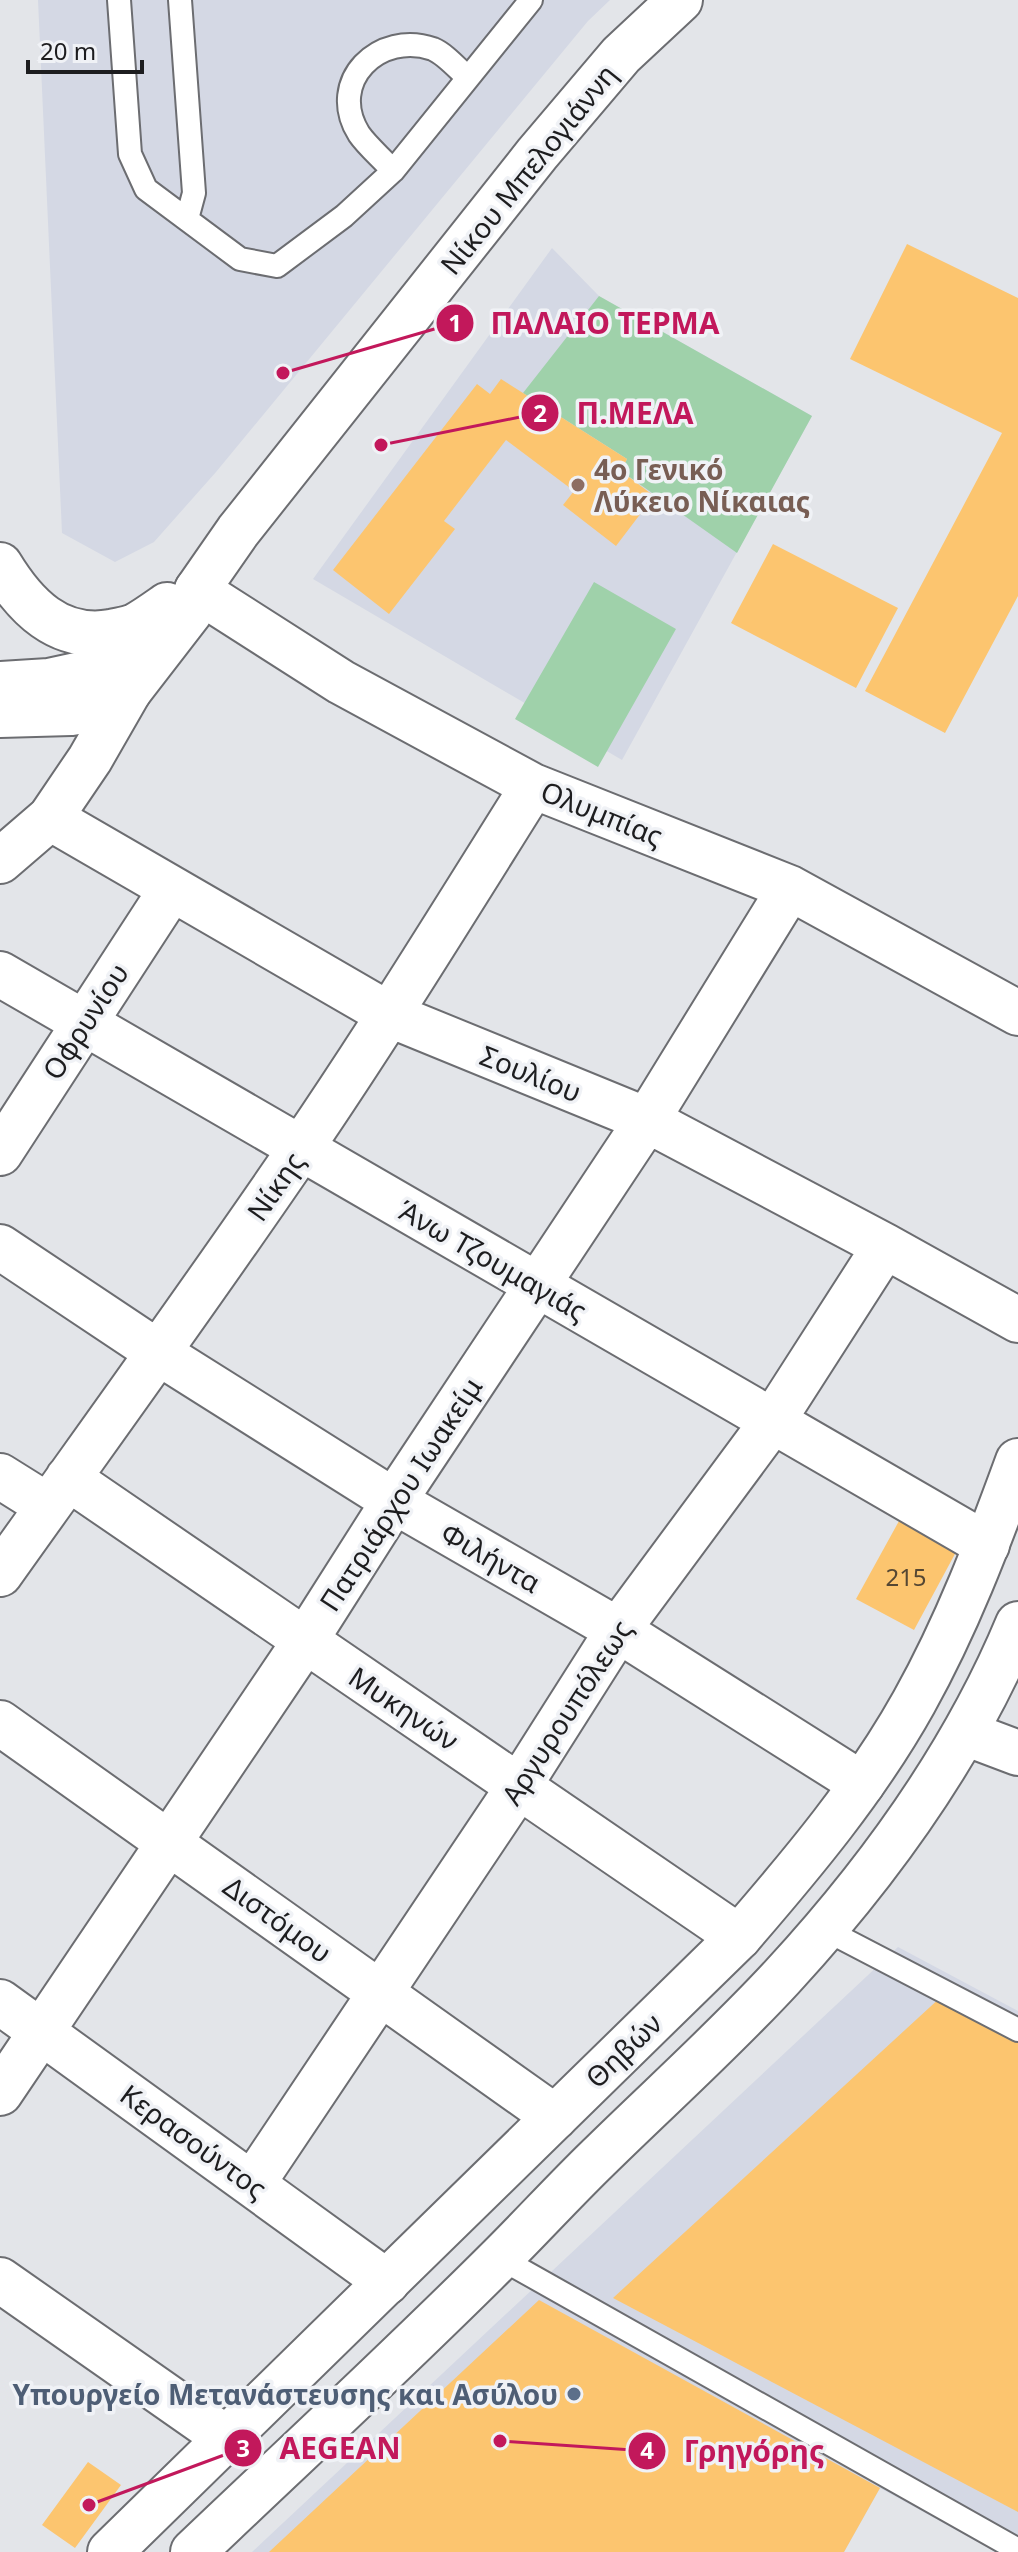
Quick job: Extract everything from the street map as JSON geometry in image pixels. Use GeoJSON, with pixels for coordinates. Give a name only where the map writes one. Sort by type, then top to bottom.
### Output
{"type":"FeatureCollection","features":[{"type":"Feature","properties":{"kind":"street","name":"Νίκου Μπελογιάννη"},"geometry":{"type":"LineString","coordinates":[[0,861],[50,818],[90,759],[129,691],[190,612],[182,598],[537,154],[621,55],[680,0]]}},
{"type":"Feature","properties":{"kind":"street"},"geometry":{"type":"LineString","coordinates":[[0,565],[24,601],[46,620],[74,632],[97,633],[129,628],[182,598]]}},
{"type":"Feature","properties":{"kind":"street"},"geometry":{"type":"LineString","coordinates":[[0,684],[49,681],[109,668],[121,660],[131,644],[182,598]]}},
{"type":"Feature","properties":{"kind":"street","name":"Ολυμπίας"},"geometry":{"type":"LineString","coordinates":[[182,598],[533,786],[790,888],[1018,1013]]}},
{"type":"Feature","properties":{"kind":"street"},"geometry":{"type":"LineString","coordinates":[[0,715],[106,707],[129,691]]}},
{"type":"Feature","properties":{"kind":"street","name":"Νίκης"},"geometry":{"type":"LineString","coordinates":[[0,1574],[301,1148],[390,1015],[533,786]]}},
{"type":"Feature","properties":{"kind":"street","name":"Σουλίου"},"geometry":{"type":"LineString","coordinates":[[50,818],[390,1015],[647,1120],[1018,1320]]}},
{"type":"Feature","properties":{"kind":"street","name":"Πατριάρχου Ιωακείμ"},"geometry":{"type":"LineString","coordinates":[[0,2093],[305,1641],[394,1501],[647,1120],[790,888]]}},
{"type":"Feature","properties":{"kind":"street","name":"Οφρυνίου"},"geometry":{"type":"LineString","coordinates":[[0,1153],[171,890]]}},
{"type":"Feature","properties":{"kind":"street","name":"Άνω Τζουμαγιάς"},"geometry":{"type":"LineString","coordinates":[[0,974],[987,1545]]}},
{"type":"Feature","properties":{"kind":"street","name":"Αργυρουπόλεως"},"geometry":{"type":"LineString","coordinates":[[253,2183],[519,1786],[618,1630],[772,1422],[885,1246]]}},
{"type":"Feature","properties":{"kind":"street","name":"Φιλήντα"},"geometry":{"type":"LineString","coordinates":[[0,1247],[159,1353],[394,1501],[618,1630],[862,1784]]}},
{"type":"Feature","properties":{"kind":"street","name":"Θηβών"},"geometry":{"type":"LineString","coordinates":[[110,2552],[739,1937],[798,1868],[862,1784],[913,1703],[951,1631],[1018,1461]]}},
{"type":"Feature","properties":{"kind":"street","name":"Μυκηνών"},"geometry":{"type":"LineString","coordinates":[[0,1476],[58,1492],[305,1641],[739,1937]]}},
{"type":"Feature","properties":{"kind":"street"},"geometry":{"type":"LineString","coordinates":[[193,2552],[500,2258],[781,1979],[912,1815],[965,1733],[1018,1624]]}},
{"type":"Feature","properties":{"kind":"street","name":"Διστόμου"},"geometry":{"type":"LineString","coordinates":[[0,1723],[555,2117]]}},
{"type":"Feature","properties":{"kind":"street"},"geometry":{"type":"LineString","coordinates":[[965,1733],[1018,1753]]}},
{"type":"Feature","properties":{"kind":"street","name":"Κερασούντος"},"geometry":{"type":"LineString","coordinates":[[0,2002],[387,2282]]}},
{"type":"Feature","properties":{"kind":"street"},"geometry":{"type":"LineString","coordinates":[[0,2280],[226,2438]]}},
{"type":"Feature","properties":{"kind":"lane"},"geometry":{"type":"LineString","coordinates":[[119,0],[130,154],[146,189],[240,259],[277,266],[344,216],[393,171],[531,0]]}},
{"type":"Feature","properties":{"kind":"lane"},"geometry":{"type":"LineString","coordinates":[[180,0],[194,193],[187,219]]}},
{"type":"Feature","properties":{"kind":"lane"},"geometry":{"type":"LineString","coordinates":[[393,171],[359,133],[349,105],[352,77],[370,57],[416,45],[436,50],[467,77]]}},
{"type":"Feature","properties":{"kind":"lane"},"geometry":{"type":"LineString","coordinates":[[824,1929],[1018,2030]]}},
{"type":"Feature","properties":{"kind":"lane"},"geometry":{"type":"LineString","coordinates":[[500,2258],[1018,2550]]}},
{"type":"Feature","properties":{"kind":"shaded area"},"geometry":{"type":"Polygon","coordinates":[[[38,0],[610,0],[588,21],[216,472],[154,542],[115,562],[62,533],[38,0]]]}},
{"type":"Feature","properties":{"kind":"shaded area","name":"4ο Γενικό Λύκειο Νίκαιας"},"geometry":{"type":"Polygon","coordinates":[[[552,248],[599,296],[812,416],[622,760],[313,579],[552,248]]]}},
{"type":"Feature","properties":{"kind":"shaded area"},"geometry":{"type":"Polygon","coordinates":[[[898,1947],[1018,2011],[1018,2552],[996,2552],[880,2488],[844,2552],[252,2552],[898,1947]]]}},
{"type":"Feature","properties":{"kind":"green space"},"geometry":{"type":"Polygon","coordinates":[[[599,296],[812,416],[737,553],[621,471],[627,459],[523,393],[599,296]]]}},
{"type":"Feature","properties":{"kind":"green space"},"geometry":{"type":"Polygon","coordinates":[[[594,582],[676,629],[598,767],[515,719],[594,582]]]}},
{"type":"Feature","properties":{"kind":"building"},"geometry":{"type":"Polygon","coordinates":[[[907,244],[1018,298],[1018,596],[945,733],[865,691],[1002,433],[850,359],[907,244]]]}},
{"type":"Feature","properties":{"kind":"building"},"geometry":{"type":"Polygon","coordinates":[[[501,379],[627,459],[621,471],[654,496],[616,546],[563,505],[574,491],[506,440],[444,521],[455,529],[389,614],[333,570],[477,384],[490,394],[501,379]]]}},
{"type":"Feature","properties":{"kind":"building"},"geometry":{"type":"Polygon","coordinates":[[[773,544],[898,608],[856,688],[731,623],[773,544]]]}},
{"type":"Feature","properties":{"kind":"building"},"geometry":{"type":"Polygon","coordinates":[[[899,1521],[956,1552],[914,1630],[856,1599],[899,1521]]]}},
{"type":"Feature","properties":{"kind":"building"},"geometry":{"type":"Polygon","coordinates":[[[942,1996],[1018,2036],[1018,2512],[613,2298],[942,1996]]]}},
{"type":"Feature","properties":{"kind":"building","name":"Υπουργείο Μετανάστευσης και Ασύλου"},"geometry":{"type":"Polygon","coordinates":[[[539,2300],[880,2488],[844,2552],[269,2552],[539,2300]]]}},
{"type":"Feature","properties":{"kind":"building"},"geometry":{"type":"Polygon","coordinates":[[[88,2462],[121,2485],[75,2548],[42,2525],[88,2462]]]}},
{"type":"Feature","properties":{"kind":"place","name":"ΠΑΛΑΙΟ ΤΕΡΜΑ"},"geometry":{"type":"Point","coordinates":[283,373]}},
{"type":"Feature","properties":{"kind":"place","name":"Π.ΜΕΛΑ"},"geometry":{"type":"Point","coordinates":[381,445]}},
{"type":"Feature","properties":{"kind":"place","name":"4ο Γενικό Λύκειο Νίκαιας"},"geometry":{"type":"Point","coordinates":[578,485]}},
{"type":"Feature","properties":{"kind":"place","name":"Υπουργείο Μετανάστευσης και Ασύλου"},"geometry":{"type":"Point","coordinates":[574,2394]}},
{"type":"Feature","properties":{"kind":"place","name":"Γρηγόρης"},"geometry":{"type":"Point","coordinates":[500,2441]}},
{"type":"Feature","properties":{"kind":"place","name":"AEGEAN"},"geometry":{"type":"Point","coordinates":[89,2505]}}]}
